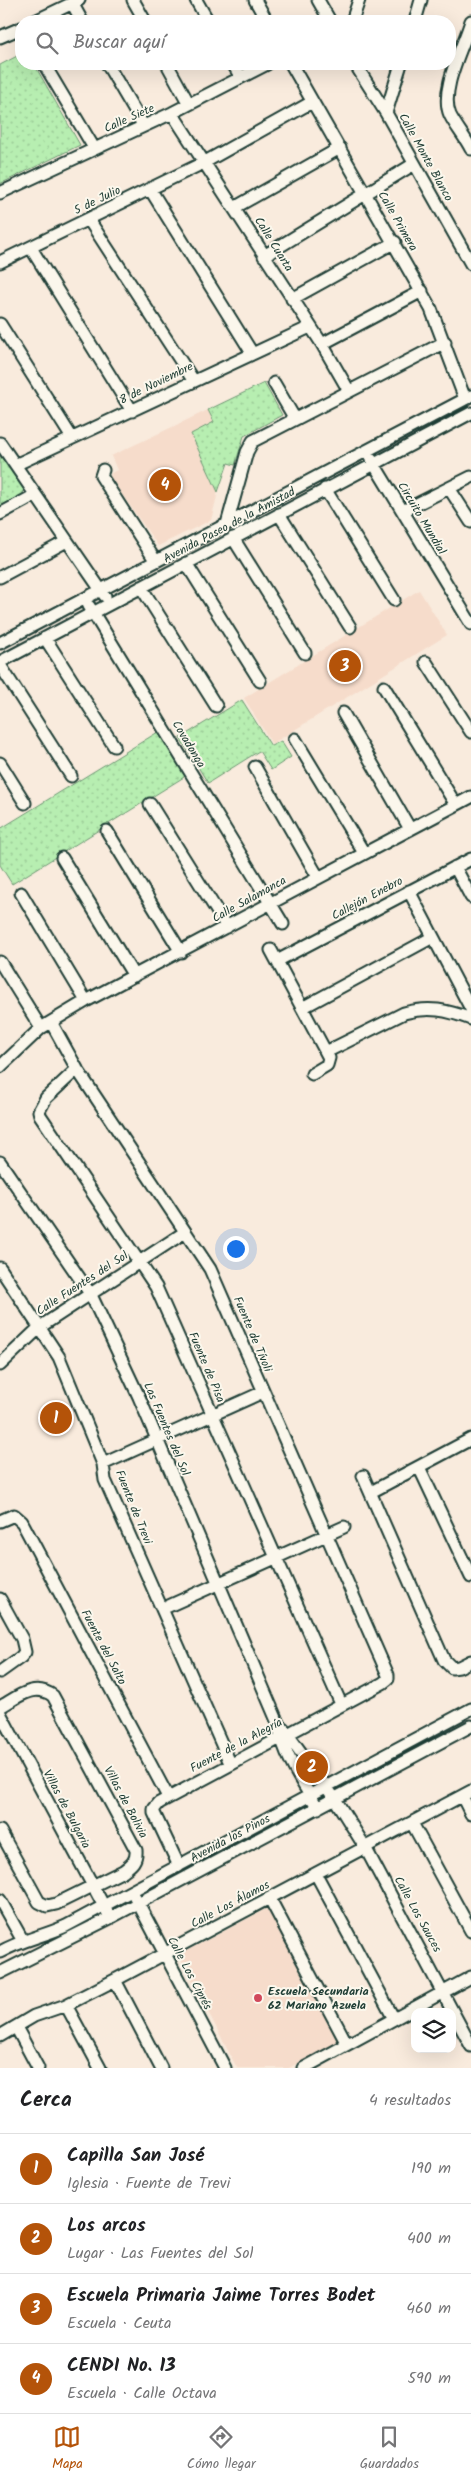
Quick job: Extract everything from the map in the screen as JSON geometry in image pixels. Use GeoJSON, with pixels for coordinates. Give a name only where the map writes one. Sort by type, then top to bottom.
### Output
{"type":"FeatureCollection","features":[{"type":"Feature","properties":{"kind":"street"},"geometry":{"type":"LineString","coordinates":[[133,0],[142,15]]}},
{"type":"Feature","properties":{"kind":"street"},"geometry":{"type":"LineString","coordinates":[[196,0],[205,15]]}},
{"type":"Feature","properties":{"kind":"street"},"geometry":{"type":"LineString","coordinates":[[255,0],[264,15]]}},
{"type":"Feature","properties":{"kind":"street"},"geometry":{"type":"LineString","coordinates":[[318,0],[327,15]]}},
{"type":"Feature","properties":{"kind":"street"},"geometry":{"type":"LineString","coordinates":[[354,15],[359,0]]}},
{"type":"Feature","properties":{"kind":"street"},"geometry":{"type":"LineString","coordinates":[[416,15],[421,0]]}},
{"type":"Feature","properties":{"kind":"street"},"geometry":{"type":"LineString","coordinates":[[48,15],[76,2],[80,15]]}},
{"type":"Feature","properties":{"kind":"street"},"geometry":{"type":"LineString","coordinates":[[456,69],[469,41],[471,21]]}},
{"type":"Feature","properties":{"kind":"street"},"geometry":{"type":"LineString","coordinates":[[0,37],[15,31]]}},
{"type":"Feature","properties":{"kind":"street"},"geometry":{"type":"LineString","coordinates":[[48,70],[94,148]]}},
{"type":"Feature","properties":{"kind":"street"},"geometry":{"type":"LineString","coordinates":[[111,70],[144,125]]}},
{"type":"Feature","properties":{"kind":"street"},"geometry":{"type":"LineString","coordinates":[[170,70],[189,104]]}},
{"type":"Feature","properties":{"kind":"street"},"geometry":{"type":"LineString","coordinates":[[236,70],[240,76]]}},
{"type":"Feature","properties":{"kind":"street","name":"Calle Siete"},"geometry":{"type":"LineString","coordinates":[[0,193],[144,125],[172,114],[254,70]]}},
{"type":"Feature","properties":{"kind":"street","name":"Calle Primera"},"geometry":{"type":"LineString","coordinates":[[294,70],[422,291],[468,397]]}},
{"type":"Feature","properties":{"kind":"street","name":"Calle Monte Blanco"},"geometry":{"type":"LineString","coordinates":[[359,70],[386,113],[471,263]]}},
{"type":"Feature","properties":{"kind":"street"},"geometry":{"type":"LineString","coordinates":[[386,113],[400,70]]}},
{"type":"Feature","properties":{"kind":"street"},"geometry":{"type":"LineString","coordinates":[[456,70],[449,84],[447,101],[450,114],[471,149]]}},
{"type":"Feature","properties":{"kind":"street","name":"5 de Julio"},"geometry":{"type":"LineString","coordinates":[[0,262],[205,162],[312,102]]}},
{"type":"Feature","properties":{"kind":"street","name":"Calle Cuarta"},"geometry":{"type":"LineString","coordinates":[[172,114],[322,344],[349,391]]}},
{"type":"Feature","properties":{"kind":"street"},"geometry":{"type":"LineString","coordinates":[[234,208],[340,148]]}},
{"type":"Feature","properties":{"kind":"street"},"geometry":{"type":"LineString","coordinates":[[264,256],[414,164]]}},
{"type":"Feature","properties":{"kind":"street"},"geometry":{"type":"LineString","coordinates":[[150,189],[252,352]]}},
{"type":"Feature","properties":{"kind":"street"},"geometry":{"type":"LineString","coordinates":[[89,220],[193,380]]}},
{"type":"Feature","properties":{"kind":"street"},"geometry":{"type":"LineString","coordinates":[[292,299],[395,242]]}},
{"type":"Feature","properties":{"kind":"street"},"geometry":{"type":"LineString","coordinates":[[31,248],[132,411]]}},
{"type":"Feature","properties":{"kind":"street"},"geometry":{"type":"LineString","coordinates":[[322,344],[422,291]]}},
{"type":"Feature","properties":{"kind":"street"},"geometry":{"type":"LineString","coordinates":[[0,324],[72,438]]}},
{"type":"Feature","properties":{"kind":"street","name":"8 de Noviembre"},"geometry":{"type":"LineString","coordinates":[[15,465],[132,411],[252,352],[310,327]]}},
{"type":"Feature","properties":{"kind":"street"},"geometry":{"type":"LineString","coordinates":[[227,524],[250,444],[444,342]]}},
{"type":"Feature","properties":{"kind":"street"},"geometry":{"type":"LineString","coordinates":[[274,383],[296,419]]}},
{"type":"Feature","properties":{"kind":"street","name":"Avenida Paseo de la Amistad"},"geometry":{"type":"LineString","coordinates":[[0,643],[468,397]]}},
{"type":"Feature","properties":{"kind":"street","name":"Avenida Paseo de la Amistad"},"geometry":{"type":"LineString","coordinates":[[0,664],[140,587],[471,414]]}},
{"type":"Feature","properties":{"kind":"street"},"geometry":{"type":"LineString","coordinates":[[0,443],[110,603]]}},
{"type":"Feature","properties":{"kind":"street","name":"Circuito Mundial"},"geometry":{"type":"LineString","coordinates":[[366,451],[471,624]]}},
{"type":"Feature","properties":{"kind":"street"},"geometry":{"type":"LineString","coordinates":[[103,470],[100,474],[102,479],[155,560]]}},
{"type":"Feature","properties":{"kind":"street"},"geometry":{"type":"LineString","coordinates":[[403,512],[471,477]]}},
{"type":"Feature","properties":{"kind":"street"},"geometry":{"type":"LineString","coordinates":[[449,488],[471,522]]}},
{"type":"Feature","properties":{"kind":"street"},"geometry":{"type":"LineString","coordinates":[[325,489],[394,600]]}},
{"type":"Feature","properties":{"kind":"street"},"geometry":{"type":"LineString","coordinates":[[0,514],[36,495]]}},
{"type":"Feature","properties":{"kind":"street"},"geometry":{"type":"LineString","coordinates":[[279,514],[350,627]]}},
{"type":"Feature","properties":{"kind":"street"},"geometry":{"type":"LineString","coordinates":[[233,538],[305,653]]}},
{"type":"Feature","properties":{"kind":"street"},"geometry":{"type":"LineString","coordinates":[[0,577],[67,541]]}},
{"type":"Feature","properties":{"kind":"street"},"geometry":{"type":"LineString","coordinates":[[186,563],[260,681]]}},
{"type":"Feature","properties":{"kind":"street"},"geometry":{"type":"LineString","coordinates":[[140,587],[216,706]]}},
{"type":"Feature","properties":{"kind":"street","name":"Covadonga"},"geometry":{"type":"LineString","coordinates":[[84,598],[283,924]]}},
{"type":"Feature","properties":{"kind":"street"},"geometry":{"type":"LineString","coordinates":[[45,638],[114,746]]}},
{"type":"Feature","properties":{"kind":"street"},"geometry":{"type":"LineString","coordinates":[[426,662],[471,732]]}},
{"type":"Feature","properties":{"kind":"street"},"geometry":{"type":"LineString","coordinates":[[0,664],[71,776]]}},
{"type":"Feature","properties":{"kind":"street"},"geometry":{"type":"LineString","coordinates":[[384,687],[456,805]]}},
{"type":"Feature","properties":{"kind":"street"},"geometry":{"type":"LineString","coordinates":[[343,713],[410,829]]}},
{"type":"Feature","properties":{"kind":"street"},"geometry":{"type":"LineString","coordinates":[[295,739],[364,853]]}},
{"type":"Feature","properties":{"kind":"street"},"geometry":{"type":"LineString","coordinates":[[0,763],[25,803]]}},
{"type":"Feature","properties":{"kind":"street"},"geometry":{"type":"LineString","coordinates":[[255,766],[318,877]]}},
{"type":"Feature","properties":{"kind":"street","name":"Calle Salamanca"},"geometry":{"type":"LineString","coordinates":[[0,1066],[46,1025],[86,1001],[471,797]]}},
{"type":"Feature","properties":{"kind":"street"},"geometry":{"type":"LineString","coordinates":[[150,804],[227,927]]}},
{"type":"Feature","properties":{"kind":"street"},"geometry":{"type":"LineString","coordinates":[[107,831],[181,952]]}},
{"type":"Feature","properties":{"kind":"street"},"geometry":{"type":"LineString","coordinates":[[62,858],[134,976]]}},
{"type":"Feature","properties":{"kind":"street","name":"Callejón Enebro"},"geometry":{"type":"LineString","coordinates":[[277,961],[471,859]]}},
{"type":"Feature","properties":{"kind":"street"},"geometry":{"type":"LineString","coordinates":[[455,868],[471,897]]}},
{"type":"Feature","properties":{"kind":"street"},"geometry":{"type":"LineString","coordinates":[[409,891],[471,1009]]}},
{"type":"Feature","properties":{"kind":"street"},"geometry":{"type":"LineString","coordinates":[[21,893],[86,1001]]}},
{"type":"Feature","properties":{"kind":"street"},"geometry":{"type":"LineString","coordinates":[[302,1008],[434,937]]}},
{"type":"Feature","properties":{"kind":"street"},"geometry":{"type":"LineString","coordinates":[[271,950],[329,1058],[328,1064],[312,1074]]}},
{"type":"Feature","properties":{"kind":"street","name":"Fuente de Tívoli"},"geometry":{"type":"LineString","coordinates":[[0,962],[77,1069],[210,1269],[263,1392],[328,1534],[387,1671],[388,1679]]}},
{"type":"Feature","properties":{"kind":"street"},"geometry":{"type":"LineString","coordinates":[[326,1052],[404,1013],[417,1009],[440,1009],[471,1019]]}},
{"type":"Feature","properties":{"kind":"street","name":"Fuente de Pisa"},"geometry":{"type":"LineString","coordinates":[[77,1069],[46,1098],[39,1111],[140,1262],[168,1311],[341,1704]]}},
{"type":"Feature","properties":{"kind":"street","name":"Las Fuentes del Sol"},"geometry":{"type":"LineString","coordinates":[[0,1162],[91,1295],[157,1441],[284,1734],[299,1778],[318,1808]]}},
{"type":"Feature","properties":{"kind":"street","name":"Calle Fuentes del Sol"},"geometry":{"type":"LineString","coordinates":[[0,1365],[40,1327],[185,1232]]}},
{"type":"Feature","properties":{"kind":"street","name":"Fuente de Trevi"},"geometry":{"type":"LineString","coordinates":[[0,1268],[59,1357],[103,1464],[105,1480],[230,1763]]}},
{"type":"Feature","properties":{"kind":"street"},"geometry":{"type":"LineString","coordinates":[[103,1464],[263,1392]]}},
{"type":"Feature","properties":{"kind":"street"},"geometry":{"type":"LineString","coordinates":[[370,1492],[471,1439]]}},
{"type":"Feature","properties":{"kind":"street"},"geometry":{"type":"LineString","coordinates":[[419,1467],[471,1577]]}},
{"type":"Feature","properties":{"kind":"street"},"geometry":{"type":"LineString","coordinates":[[363,1476],[444,1660],[452,1668],[471,1661]]}},
{"type":"Feature","properties":{"kind":"street","name":"Fuente del Salto"},"geometry":{"type":"LineString","coordinates":[[5,1518],[18,1516],[22,1522],[168,1797]]}},
{"type":"Feature","properties":{"kind":"street"},"geometry":{"type":"LineString","coordinates":[[162,1609],[344,1527]]}},
{"type":"Feature","properties":{"kind":"street"},"geometry":{"type":"LineString","coordinates":[[0,1599],[22,1639],[24,1652],[21,1658],[0,1672]]}},
{"type":"Feature","properties":{"kind":"street","name":"Fuente de la Alegría"},"geometry":{"type":"LineString","coordinates":[[179,1866],[154,1814],[157,1805],[230,1763],[388,1679]]}},
{"type":"Feature","properties":{"kind":"street","name":"Villas de Bolivia"},"geometry":{"type":"LineString","coordinates":[[0,1707],[36,1688],[45,1690],[53,1696],[136,1850],[136,1856],[132,1864],[93,1886],[56,1904],[42,1905],[35,1896],[0,1831]]}},
{"type":"Feature","properties":{"kind":"street","name":"Avenida los Pinos"},"geometry":{"type":"LineString","coordinates":[[0,1952],[23,1940],[44,1936],[131,1892],[471,1709]]}},
{"type":"Feature","properties":{"kind":"street","name":"Villas de Bulgaria"},"geometry":{"type":"LineString","coordinates":[[0,1713],[110,1918]]}},
{"type":"Feature","properties":{"kind":"street"},"geometry":{"type":"LineString","coordinates":[[452,1719],[458,1732]]}},
{"type":"Feature","properties":{"kind":"street","name":"Avenida los Pinos"},"geometry":{"type":"LineString","coordinates":[[0,1973],[110,1918],[471,1726]]}},
{"type":"Feature","properties":{"kind":"street","name":"Las Fuentes del Sol"},"geometry":{"type":"LineString","coordinates":[[284,1734],[335,1799]]}},
{"type":"Feature","properties":{"kind":"street"},"geometry":{"type":"LineString","coordinates":[[466,1794],[471,1814]]}},
{"type":"Feature","properties":{"kind":"street","name":"Calle Los Álamos"},"geometry":{"type":"LineString","coordinates":[[0,2036],[48,2010],[66,2005],[115,1980],[466,1794]]}},
{"type":"Feature","properties":{"kind":"street","name":"Calle Los Sauces"},"geometry":{"type":"LineString","coordinates":[[335,1799],[365,1847],[444,1992],[471,2046]]}},
{"type":"Feature","properties":{"kind":"street"},"geometry":{"type":"LineString","coordinates":[[412,1823],[471,1931]]}},
{"type":"Feature","properties":{"kind":"street"},"geometry":{"type":"LineString","coordinates":[[316,1874],[394,2020]]}},
{"type":"Feature","properties":{"kind":"street","name":"Calle Los Ciprés"},"geometry":{"type":"LineString","coordinates":[[131,1892],[225,2068]]}},
{"type":"Feature","properties":{"kind":"street"},"geometry":{"type":"LineString","coordinates":[[270,1899],[347,2044]]}},
{"type":"Feature","properties":{"kind":"street"},"geometry":{"type":"LineString","coordinates":[[0,1900],[23,1940]]}},
{"type":"Feature","properties":{"kind":"street"},"geometry":{"type":"LineString","coordinates":[[304,2068],[471,1977]]}},
{"type":"Feature","properties":{"kind":"street"},"geometry":{"type":"LineString","coordinates":[[115,1980],[161,2068]]}},
{"type":"Feature","properties":{"kind":"street"},"geometry":{"type":"LineString","coordinates":[[66,2005],[100,2068]]}},
{"type":"Feature","properties":{"kind":"street"},"geometry":{"type":"LineString","coordinates":[[16,2027],[38,2068]]}},
{"type":"Feature","properties":{"kind":"shaded area"},"geometry":{"type":"Polygon","coordinates":[[[208,410],[214,422],[191,434],[218,492],[211,520],[158,546],[110,477],[111,473],[117,470],[111,456],[208,410]]]}},
{"type":"Feature","properties":{"kind":"shaded area"},"geometry":{"type":"Polygon","coordinates":[[[419,590],[447,635],[272,744],[244,698],[419,590]]]}},
{"type":"Feature","properties":{"kind":"shaded area","name":"Escuela Secundaria 62 Mariano Azuela"},"geometry":{"type":"Polygon","coordinates":[[[266,1909],[269,1910],[338,2038],[338,2042],[289,2068],[237,2068],[179,1955],[266,1909]]]}},
{"type":"Feature","properties":{"kind":"green space"},"geometry":{"type":"Polygon","coordinates":[[[15,57],[15,70],[37,70],[80,145],[0,184],[0,65],[15,57]]]}},
{"type":"Feature","properties":{"kind":"green space"},"geometry":{"type":"Polygon","coordinates":[[[264,383],[282,415],[244,436],[235,465],[228,463],[218,492],[191,434],[214,422],[208,410],[264,383]]]}},
{"type":"Feature","properties":{"kind":"green space"},"geometry":{"type":"Polygon","coordinates":[[[0,451],[24,489],[23,495],[0,508],[0,451]]]}},
{"type":"Feature","properties":{"kind":"green space"},"geometry":{"type":"Polygon","coordinates":[[[242,700],[271,746],[281,741],[291,757],[271,770],[259,751],[208,783],[180,738],[242,700]]]}},
{"type":"Feature","properties":{"kind":"green space"},"geometry":{"type":"Polygon","coordinates":[[[158,732],[185,774],[184,777],[12,884],[0,865],[0,829],[158,732]]]}},
{"type":"Feature","properties":{"kind":"place","name":"CENDI No. 13"},"geometry":{"type":"Point","coordinates":[165,485]}},
{"type":"Feature","properties":{"kind":"place","name":"Escuela Primaria Jaime Torres Bodet"},"geometry":{"type":"Point","coordinates":[345,666]}},
{"type":"Feature","properties":{"kind":"place","name":"Capilla San José"},"geometry":{"type":"Point","coordinates":[56,1418]}},
{"type":"Feature","properties":{"kind":"place","name":"Los arcos"},"geometry":{"type":"Point","coordinates":[312,1767]}},
{"type":"Feature","properties":{"kind":"place","name":"Escuela Secundaria 62 Mariano Azuela"},"geometry":{"type":"Point","coordinates":[258,1998]}}]}
